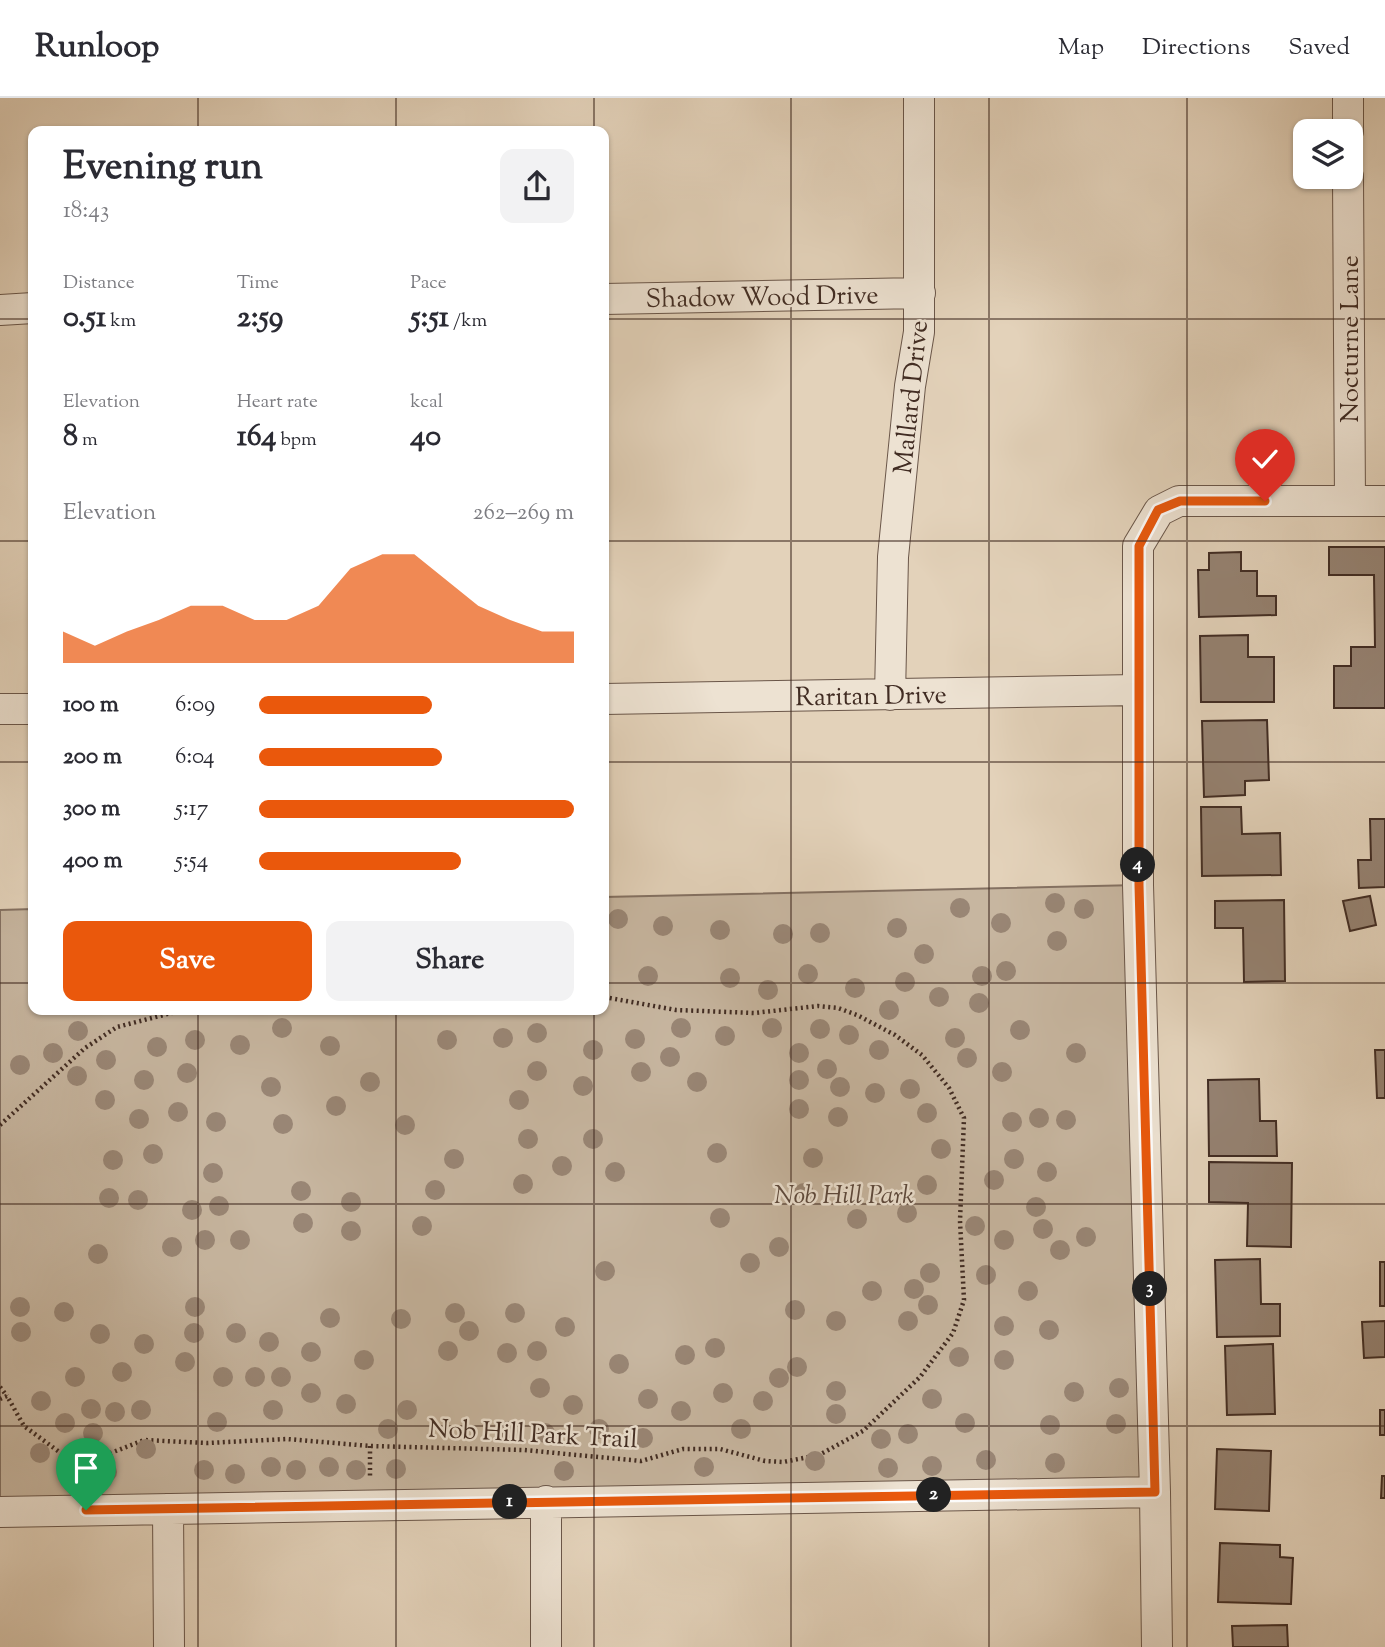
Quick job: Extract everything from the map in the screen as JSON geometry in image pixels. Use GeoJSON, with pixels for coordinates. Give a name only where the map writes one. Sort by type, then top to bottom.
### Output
{"type":"FeatureCollection","features":[{"type":"Feature","properties":{"kind":"street","name":"Mallard Drive"},"geometry":{"type":"LineString","coordinates":[[890,695],[892,557],[910,386],[919,332],[919,98]]}},
{"type":"Feature","properties":{"kind":"street"},"geometry":{"type":"LineString","coordinates":[[1348,98],[1348,119]]}},
{"type":"Feature","properties":{"kind":"street","name":"Nocturne Lane"},"geometry":{"type":"LineString","coordinates":[[1348,189],[1350,501]]}},
{"type":"Feature","properties":{"kind":"street","name":"Shadow Wood Drive"},"geometry":{"type":"LineString","coordinates":[[609,299],[920,293]]}},
{"type":"Feature","properties":{"kind":"street"},"geometry":{"type":"LineString","coordinates":[[0,310],[28,309]]}},
{"type":"Feature","properties":{"kind":"street"},"geometry":{"type":"LineString","coordinates":[[1157,1647],[1139,885],[1139,546],[1158,510],[1180,501],[1385,501]]}},
{"type":"Feature","properties":{"kind":"street","name":"Raritan Drive"},"geometry":{"type":"LineString","coordinates":[[609,699],[1137,690]]}},
{"type":"Feature","properties":{"kind":"street"},"geometry":{"type":"LineString","coordinates":[[0,709],[28,709]]}},
{"type":"Feature","properties":{"kind":"street"},"geometry":{"type":"LineString","coordinates":[[0,1512],[1155,1492]]}},
{"type":"Feature","properties":{"kind":"street"},"geometry":{"type":"LineString","coordinates":[[546,1502],[546,1647]]}},
{"type":"Feature","properties":{"kind":"street"},"geometry":{"type":"LineString","coordinates":[[168,1509],[169,1647]]}},
{"type":"Feature","properties":{"kind":"path","name":"Nob Hill Park Trail"},"geometry":{"type":"LineString","coordinates":[[0,1387],[24,1426],[62,1454],[85,1456],[108,1454],[144,1440],[208,1443],[287,1439],[370,1446],[524,1450],[641,1461],[683,1449],[720,1449],[765,1461],[783,1462],[819,1455],[863,1431],[920,1377],[953,1333],[964,1300],[960,1221],[964,1118],[949,1088],[922,1055],[895,1035],[838,1008],[818,1006],[754,1013],[676,1010],[609,998]]}},
{"type":"Feature","properties":{"kind":"path"},"geometry":{"type":"LineString","coordinates":[[0,1125],[85,1048],[117,1027],[164,1015]]}},
{"type":"Feature","properties":{"kind":"path"},"geometry":{"type":"LineString","coordinates":[[0,1399],[7,1396]]}},
{"type":"Feature","properties":{"kind":"green space","name":"Nob Hill Park"},"geometry":{"type":"Polygon","coordinates":[[[1138,885],[1155,1492],[0,1513],[0,910],[28,909],[28,1015],[609,1015],[609,897],[1138,885]]]}},
{"type":"Feature","properties":{"kind":"building"},"geometry":{"type":"Polygon","coordinates":[[[1329,547],[1385,547],[1385,708],[1334,708],[1334,666],[1351,666],[1351,647],[1375,647],[1374,575],[1329,575],[1329,547]]]}},
{"type":"Feature","properties":{"kind":"building"},"geometry":{"type":"Polygon","coordinates":[[[1241,552],[1241,571],[1257,571],[1257,596],[1276,596],[1276,615],[1199,617],[1198,570],[1209,570],[1209,553],[1241,552]]]}},
{"type":"Feature","properties":{"kind":"building"},"geometry":{"type":"Polygon","coordinates":[[[1248,635],[1248,657],[1274,657],[1274,702],[1201,702],[1200,636],[1248,635]]]}},
{"type":"Feature","properties":{"kind":"building"},"geometry":{"type":"Polygon","coordinates":[[[1267,720],[1269,780],[1245,781],[1245,795],[1204,797],[1202,721],[1267,720]]]}},
{"type":"Feature","properties":{"kind":"building"},"geometry":{"type":"Polygon","coordinates":[[[1201,807],[1241,807],[1242,834],[1280,833],[1281,875],[1202,876],[1201,807]]]}},
{"type":"Feature","properties":{"kind":"building"},"geometry":{"type":"Polygon","coordinates":[[[1370,819],[1385,819],[1385,887],[1359,888],[1358,860],[1371,860],[1370,819]]]}},
{"type":"Feature","properties":{"kind":"building"},"geometry":{"type":"Polygon","coordinates":[[[1370,896],[1376,925],[1350,931],[1343,901],[1370,896]]]}},
{"type":"Feature","properties":{"kind":"building"},"geometry":{"type":"Polygon","coordinates":[[[1284,900],[1285,981],[1244,982],[1243,928],[1215,928],[1215,901],[1284,900]]]}},
{"type":"Feature","properties":{"kind":"building"},"geometry":{"type":"Polygon","coordinates":[[[1375,1050],[1385,1050],[1385,1098],[1377,1098],[1375,1050]]]}},
{"type":"Feature","properties":{"kind":"building"},"geometry":{"type":"Polygon","coordinates":[[[1259,1079],[1260,1121],[1276,1121],[1277,1156],[1209,1156],[1208,1080],[1259,1079]]]}},
{"type":"Feature","properties":{"kind":"building"},"geometry":{"type":"Polygon","coordinates":[[[1209,1162],[1292,1163],[1291,1247],[1247,1246],[1248,1203],[1209,1202],[1209,1162]]]}},
{"type":"Feature","properties":{"kind":"building"},"geometry":{"type":"Polygon","coordinates":[[[1260,1259],[1261,1304],[1280,1304],[1280,1336],[1217,1337],[1215,1260],[1260,1259]]]}},
{"type":"Feature","properties":{"kind":"building"},"geometry":{"type":"Polygon","coordinates":[[[1380,1262],[1385,1262],[1385,1306],[1380,1306],[1380,1262]]]}},
{"type":"Feature","properties":{"kind":"building"},"geometry":{"type":"Polygon","coordinates":[[[1385,1321],[1385,1357],[1364,1358],[1362,1322],[1385,1321]]]}},
{"type":"Feature","properties":{"kind":"building"},"geometry":{"type":"Polygon","coordinates":[[[1273,1344],[1275,1414],[1227,1415],[1225,1346],[1273,1344]]]}},
{"type":"Feature","properties":{"kind":"building"},"geometry":{"type":"Polygon","coordinates":[[[1380,1410],[1385,1410],[1385,1435],[1380,1435],[1380,1410]]]}},
{"type":"Feature","properties":{"kind":"building"},"geometry":{"type":"Polygon","coordinates":[[[1217,1449],[1271,1451],[1269,1511],[1215,1509],[1217,1449]]]}},
{"type":"Feature","properties":{"kind":"building"},"geometry":{"type":"Polygon","coordinates":[[[1382,1476],[1385,1476],[1385,1498],[1381,1498],[1382,1476]]]}},
{"type":"Feature","properties":{"kind":"building"},"geometry":{"type":"Polygon","coordinates":[[[1220,1543],[1280,1545],[1280,1557],[1293,1558],[1291,1604],[1218,1602],[1220,1543]]]}},
{"type":"Feature","properties":{"kind":"building"},"geometry":{"type":"Polygon","coordinates":[[[1287,1625],[1288,1647],[1233,1647],[1232,1626],[1287,1625]]]}},
{"type":"Feature","properties":{"kind":"route"},"geometry":{"type":"LineString","coordinates":[[86,1510],[1155,1492],[1139,885],[1139,546],[1158,510],[1180,501],[1265,501]]}}]}
